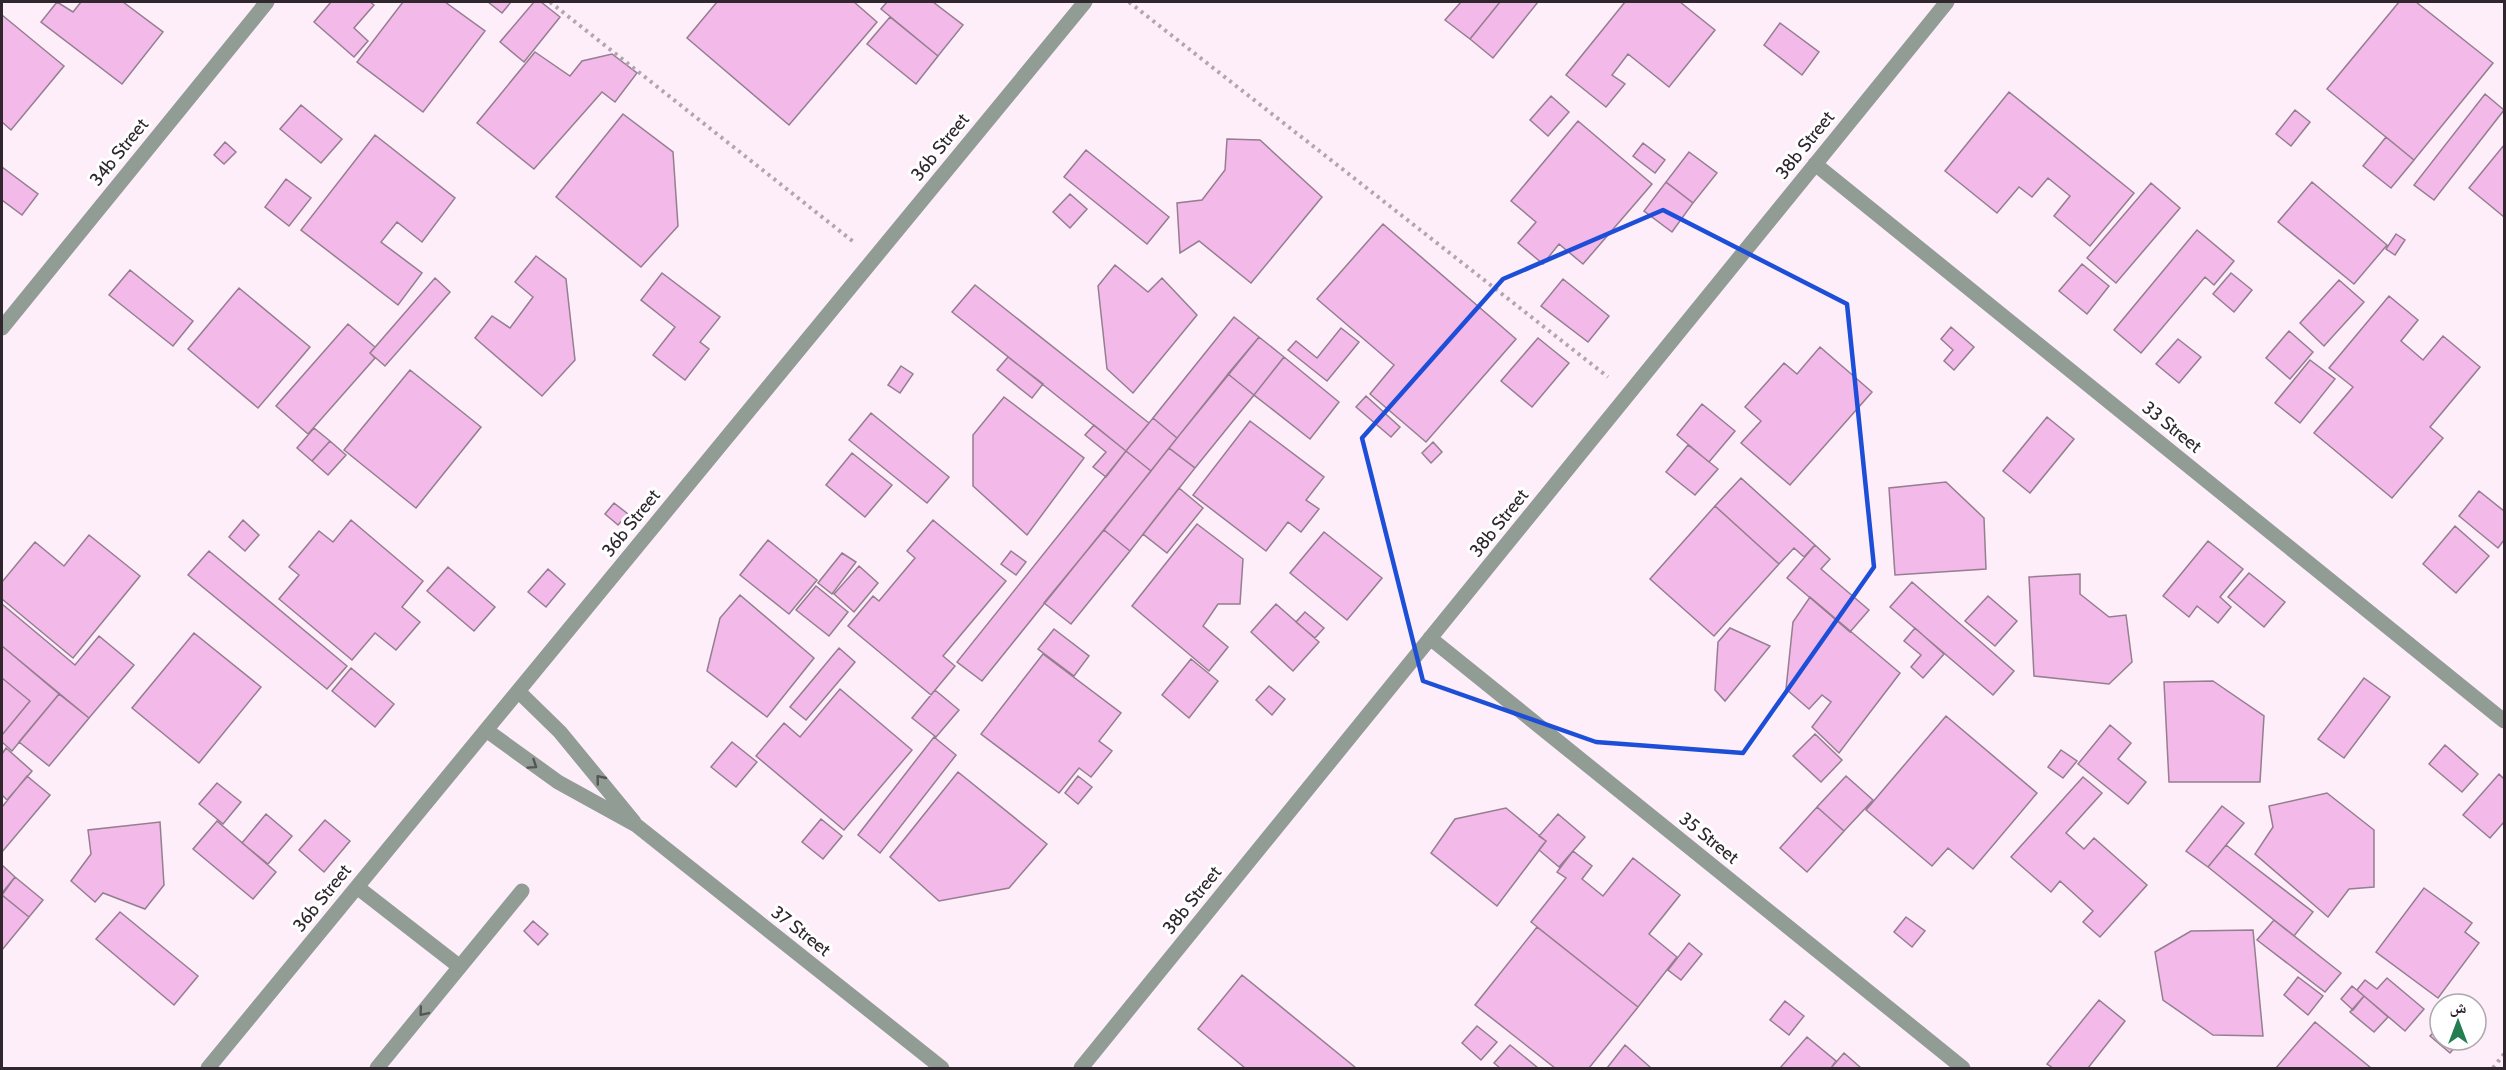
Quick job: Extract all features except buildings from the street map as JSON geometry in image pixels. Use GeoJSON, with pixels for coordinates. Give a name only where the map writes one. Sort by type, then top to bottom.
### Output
{"type":"FeatureCollection","features":[{"type":"Feature","properties":{"kind":"street","name":"34b Street"},"geometry":{"type":"LineString","coordinates":[[2,328],[267,2]]}},
{"type":"Feature","properties":{"kind":"street","name":"36b Street"},"geometry":{"type":"LineString","coordinates":[[208,1068],[1085,2]]}},
{"type":"Feature","properties":{"kind":"street","name":"38b Street"},"geometry":{"type":"LineString","coordinates":[[1081,1068],[1947,2]]}},
{"type":"Feature","properties":{"kind":"street","name":"33 Street"},"geometry":{"type":"LineString","coordinates":[[1815,164],[2505,721]]}},
{"type":"Feature","properties":{"kind":"street","name":"35 Street"},"geometry":{"type":"LineString","coordinates":[[1430,638],[1963,1068]]}},
{"type":"Feature","properties":{"kind":"street","name":"37 Street"},"geometry":{"type":"LineString","coordinates":[[518,691],[560,732],[636,825]]}},
{"type":"Feature","properties":{"kind":"street","name":"37 Street"},"geometry":{"type":"LineString","coordinates":[[486,730],[558,782],[636,825],[942,1068]]}},
{"type":"Feature","properties":{"kind":"street"},"geometry":{"type":"LineString","coordinates":[[357,887],[460,967]]}},
{"type":"Feature","properties":{"kind":"street"},"geometry":{"type":"LineString","coordinates":[[377,1068],[522,891]]}},
{"type":"Feature","properties":{"kind":"path"},"geometry":{"type":"LineString","coordinates":[[550,2],[874,258]]}},
{"type":"Feature","properties":{"kind":"path"},"geometry":{"type":"LineString","coordinates":[[1129,2],[1629,393]]}},
{"type":"Feature","properties":{"kind":"path"},"geometry":{"type":"LineString","coordinates":[[2493,1068],[2505,1054]]}},
{"type":"Feature","properties":{"kind":"highlighted area"},"geometry":{"type":"Polygon","coordinates":[[[1663,210],[1847,304],[1874,567],[1743,753],[1596,742],[1423,681],[1362,438],[1503,279],[1663,210]]]}}]}
